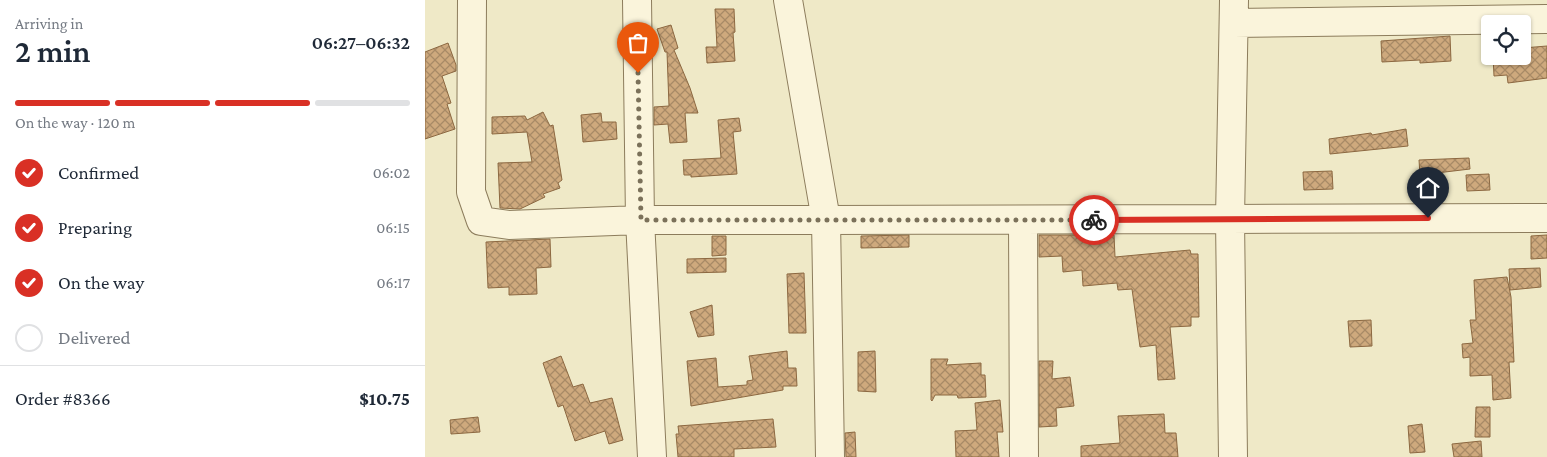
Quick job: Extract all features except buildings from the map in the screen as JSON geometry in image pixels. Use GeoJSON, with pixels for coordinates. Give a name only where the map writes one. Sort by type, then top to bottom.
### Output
{"type":"FeatureCollection","features":[{"type":"Feature","properties":{"kind":"street"},"geometry":{"type":"LineString","coordinates":[[472,0],[471,192],[481,221],[509,225],[641,220],[1547,218]]}},
{"type":"Feature","properties":{"kind":"street"},"geometry":{"type":"LineString","coordinates":[[637,0],[641,220],[652,457]]}},
{"type":"Feature","properties":{"kind":"street"},"geometry":{"type":"LineString","coordinates":[[788,0],[826,220],[830,457]]}},
{"type":"Feature","properties":{"kind":"street"},"geometry":{"type":"LineString","coordinates":[[1233,457],[1230,219],[1234,12],[1547,19]]}},
{"type":"Feature","properties":{"kind":"street"},"geometry":{"type":"LineString","coordinates":[[1023,220],[1024,457]]}},
{"type":"Feature","properties":{"kind":"way so far"},"geometry":{"type":"LineString","coordinates":[[638,73],[641,220],[1094,220]]}},
{"type":"Feature","properties":{"kind":"route"},"geometry":{"type":"LineString","coordinates":[[1094,220],[1428,218]]}}]}
